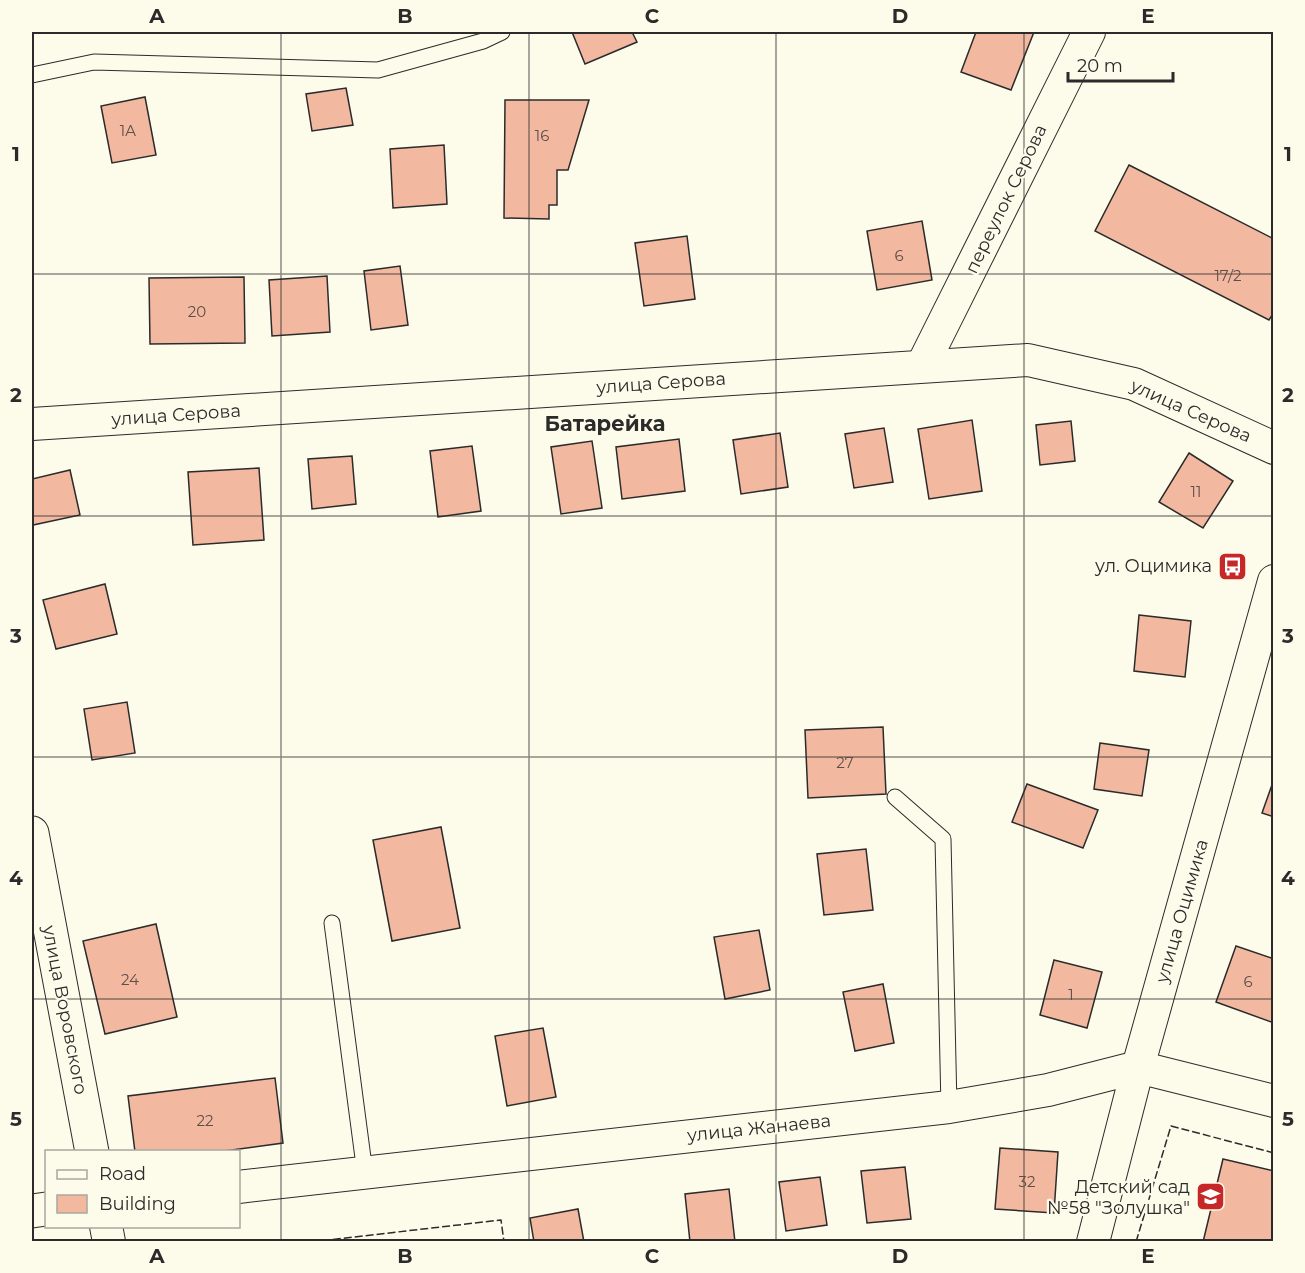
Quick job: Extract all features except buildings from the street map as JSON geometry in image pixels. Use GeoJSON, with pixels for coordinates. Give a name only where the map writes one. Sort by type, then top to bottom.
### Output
{"type":"FeatureCollection","features":[{"type":"Feature","properties":{"kind":"street","name":"переулок Серова"},"geometry":{"type":"LineString","coordinates":[[922,366],[1089,32]]}},
{"type":"Feature","properties":{"kind":"street","name":"улица Серова"},"geometry":{"type":"LineString","coordinates":[[32,424],[1028,360],[1134,384],[1274,448]]}},
{"type":"Feature","properties":{"kind":"street","name":"улица Оцимика"},"geometry":{"type":"LineString","coordinates":[[1093,1242],[1138,1067],[1274,581]]}},
{"type":"Feature","properties":{"kind":"street","name":"улица Воровского"},"geometry":{"type":"LineString","coordinates":[[32,833],[92,1150]]}},
{"type":"Feature","properties":{"kind":"street","name":"улица Жанаева"},"geometry":{"type":"LineString","coordinates":[[240,1187],[950,1107],[1048,1090],[1138,1067],[1274,1101]]}},
{"type":"Feature","properties":{"kind":"lane"},"geometry":{"type":"LineString","coordinates":[[32,75],[94,62],[378,70],[483,41],[502,32]]}},
{"type":"Feature","properties":{"kind":"lane"},"geometry":{"type":"LineString","coordinates":[[895,797],[943,839],[950,1107]]}},
{"type":"Feature","properties":{"kind":"lane"},"geometry":{"type":"LineString","coordinates":[[332,923],[365,1173]]}},
{"type":"Feature","properties":{"kind":"fence"},"geometry":{"type":"LineString","coordinates":[[1136,1242],[1171,1126],[1274,1153]]}},
{"type":"Feature","properties":{"kind":"fence"},"geometry":{"type":"LineString","coordinates":[[311,1242],[501,1220],[504,1242]]}},
{"type":"Feature","properties":{"kind":"place","name":"ул. Оцимика"},"geometry":{"type":"Point","coordinates":[1233,566]}},
{"type":"Feature","properties":{"kind":"place","name":"Детский сад №58 \"Золушка\""},"geometry":{"type":"Point","coordinates":[1211,1197]}},
{"type":"Feature","properties":{"kind":"district","name":"Батарейка"},"geometry":{"type":"Point","coordinates":[605,423]}}]}
